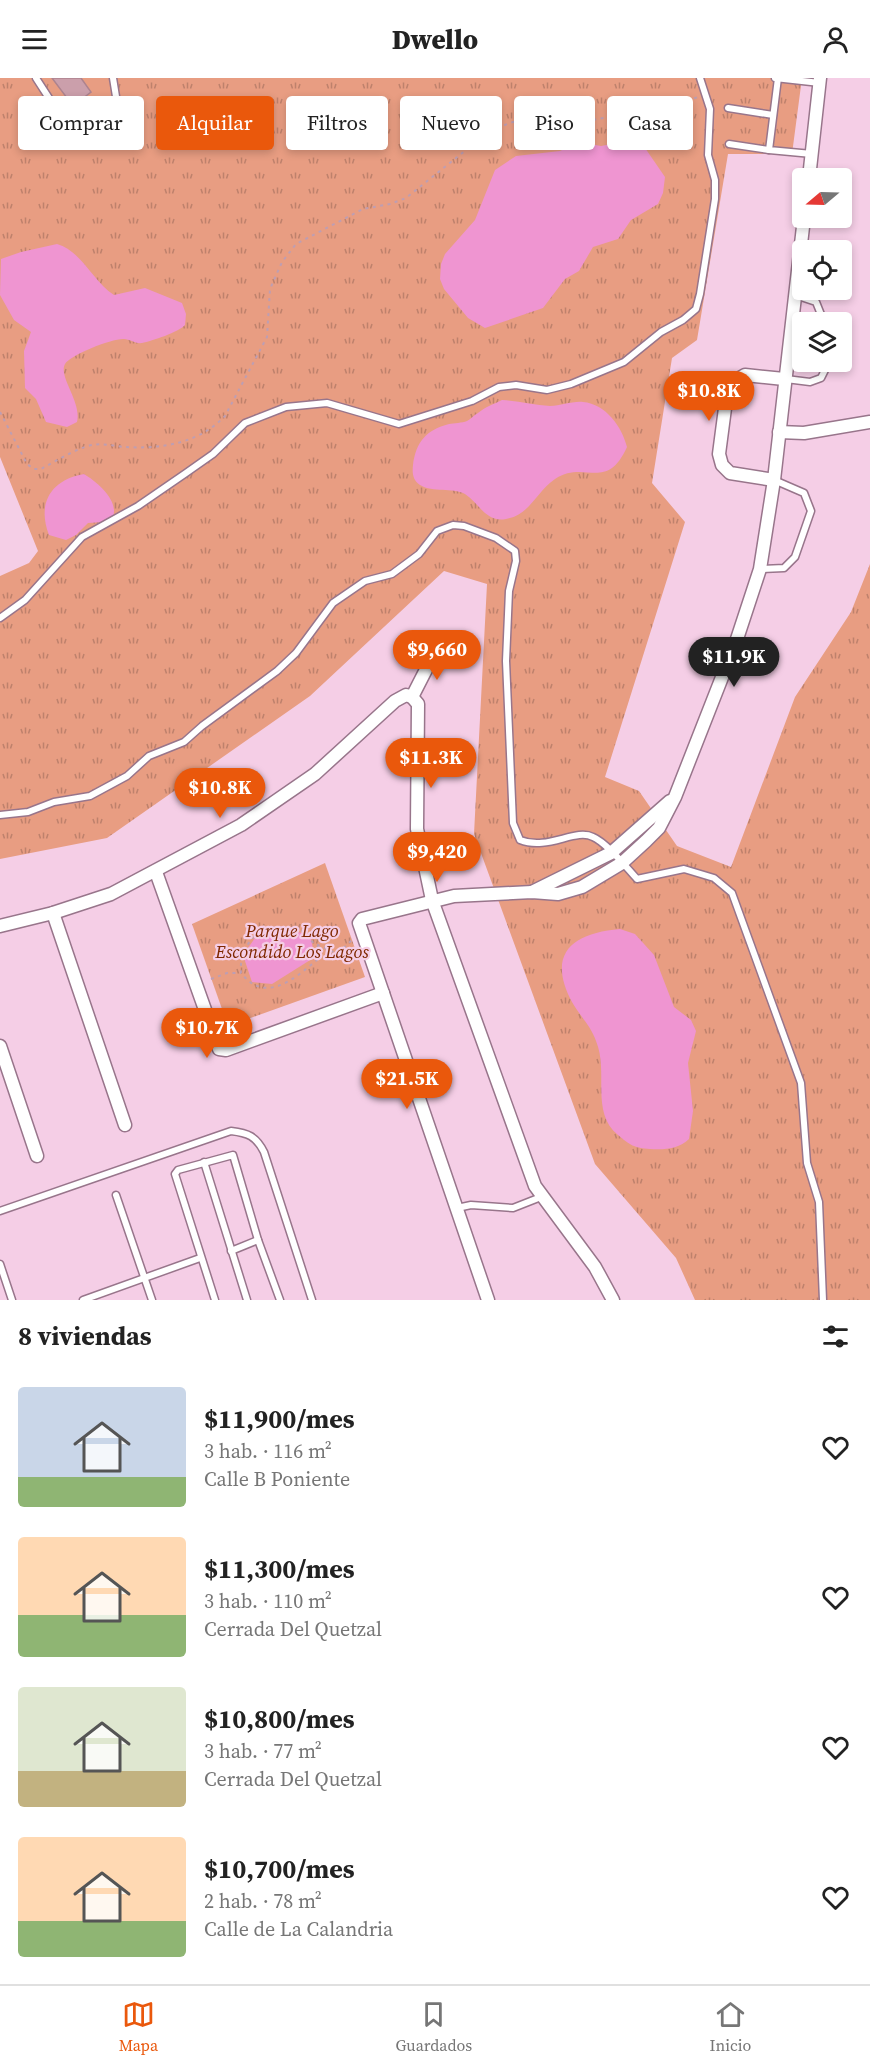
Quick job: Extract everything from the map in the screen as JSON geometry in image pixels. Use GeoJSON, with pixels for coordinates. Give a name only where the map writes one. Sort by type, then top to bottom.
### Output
{"type":"FeatureCollection","features":[{"type":"Feature","properties":{"kind":"street"},"geometry":{"type":"LineString","coordinates":[[810,168],[820,81]]}},
{"type":"Feature","properties":{"kind":"street"},"geometry":{"type":"LineString","coordinates":[[488,1300],[359,921],[432,900],[532,892],[558,894],[582,887],[622,863],[659,828],[675,797],[737,639],[760,569],[774,480],[794,300]]}},
{"type":"Feature","properties":{"kind":"street"},"geometry":{"type":"LineString","coordinates":[[774,480],[730,473],[722,465],[719,454],[727,393],[733,382],[745,375],[784,379]]}},
{"type":"Feature","properties":{"kind":"street"},"geometry":{"type":"LineString","coordinates":[[779,432],[804,433],[870,422]]}},
{"type":"Feature","properties":{"kind":"street"},"geometry":{"type":"LineString","coordinates":[[412,697],[435,651]]}},
{"type":"Feature","properties":{"kind":"street"},"geometry":{"type":"LineString","coordinates":[[0,926],[53,913],[111,894],[241,825],[315,774],[395,701],[406,695],[412,697],[418,704],[417,829],[432,900],[541,1197],[595,1267],[613,1300]]}},
{"type":"Feature","properties":{"kind":"street"},"geometry":{"type":"LineString","coordinates":[[532,892],[611,853],[675,797]]}},
{"type":"Feature","properties":{"kind":"street"},"geometry":{"type":"LineString","coordinates":[[156,872],[219,1049],[226,1050],[383,993]]}},
{"type":"Feature","properties":{"kind":"street"},"geometry":{"type":"LineString","coordinates":[[53,913],[125,1125]]}},
{"type":"Feature","properties":{"kind":"street"},"geometry":{"type":"LineString","coordinates":[[0,1046],[37,1156]]}},
{"type":"Feature","properties":{"kind":"lane"},"geometry":{"type":"LineString","coordinates":[[36,78],[56,109],[88,132],[113,126],[119,115],[113,78]]}},
{"type":"Feature","properties":{"kind":"lane"},"geometry":{"type":"LineString","coordinates":[[0,618],[25,600],[82,537],[138,506],[186,473],[213,453],[245,423],[286,407],[327,403],[399,424],[472,400],[499,387],[516,385],[547,390],[571,384],[624,362],[661,332],[683,320],[696,309],[700,294],[715,199],[715,180],[708,155],[710,109],[707,93],[700,78]]}},
{"type":"Feature","properties":{"kind":"lane"},"geometry":{"type":"LineString","coordinates":[[769,150],[776,78],[820,81]]}},
{"type":"Feature","properties":{"kind":"lane"},"geometry":{"type":"LineString","coordinates":[[728,108],[773,115]]}},
{"type":"Feature","properties":{"kind":"lane"},"geometry":{"type":"LineString","coordinates":[[729,144],[812,154]]}},
{"type":"Feature","properties":{"kind":"lane"},"geometry":{"type":"LineString","coordinates":[[811,300],[816,302],[820,312]]}},
{"type":"Feature","properties":{"kind":"lane"},"geometry":{"type":"LineString","coordinates":[[784,379],[810,382],[821,378],[824,372]]}},
{"type":"Feature","properties":{"kind":"lane"},"geometry":{"type":"LineString","coordinates":[[760,569],[784,568],[795,557],[811,511],[804,493],[774,480]]}},
{"type":"Feature","properties":{"kind":"lane"},"geometry":{"type":"LineString","coordinates":[[0,816],[28,813],[54,802],[90,796],[126,776],[148,756],[184,742],[202,726],[277,672],[296,653],[333,603],[365,581],[392,574],[419,554],[437,531],[453,525],[496,538],[515,551],[516,561],[509,591],[506,661],[513,823],[520,840],[532,844],[549,843],[585,834],[595,837],[637,879],[684,869],[714,878],[732,893],[801,1083],[807,1163],[819,1202],[823,1300]]}},
{"type":"Feature","properties":{"kind":"lane"},"geometry":{"type":"LineString","coordinates":[[0,1211],[231,1131],[248,1133],[258,1141],[264,1152],[312,1300]]}},
{"type":"Feature","properties":{"kind":"lane"},"geometry":{"type":"LineString","coordinates":[[215,1300],[175,1174],[204,1162],[233,1155],[258,1240],[280,1300]]}},
{"type":"Feature","properties":{"kind":"lane"},"geometry":{"type":"LineString","coordinates":[[204,1162],[247,1300]]}},
{"type":"Feature","properties":{"kind":"lane"},"geometry":{"type":"LineString","coordinates":[[116,1195],[152,1300]]}},
{"type":"Feature","properties":{"kind":"lane"},"geometry":{"type":"LineString","coordinates":[[457,1208],[471,1205],[513,1208],[541,1197]]}},
{"type":"Feature","properties":{"kind":"lane"},"geometry":{"type":"LineString","coordinates":[[231,1251],[258,1240]]}},
{"type":"Feature","properties":{"kind":"lane"},"geometry":{"type":"LineString","coordinates":[[83,1300],[200,1258]]}},
{"type":"Feature","properties":{"kind":"lane"},"geometry":{"type":"LineString","coordinates":[[0,1264],[12,1300]]}},
{"type":"Feature","properties":{"kind":"path"},"geometry":{"type":"LineString","coordinates":[[0,412],[27,464],[34,469],[42,469],[87,446],[107,444],[158,448],[176,445],[218,424],[225,416],[267,337],[270,289],[275,274],[296,243],[363,209],[390,204],[406,198],[491,130],[513,122],[560,125],[623,115],[635,118],[707,93]]}},
{"type":"Feature","properties":{"kind":"path"},"geometry":{"type":"LineString","coordinates":[[318,944],[317,960],[277,987],[263,988],[250,985],[241,973],[244,949],[252,939],[272,927],[304,931],[314,944],[318,944],[328,952],[338,953],[352,940]]}},
{"type":"Feature","properties":{"kind":"path"},"geometry":{"type":"LineString","coordinates":[[212,979],[226,973],[241,973]]}},
{"type":"Feature","properties":{"kind":"green space"},"geometry":{"type":"Polygon","coordinates":[[[0,78],[802,78],[792,154],[728,154],[697,340],[672,358],[652,483],[685,522],[605,777],[639,791],[677,846],[731,867],[795,697],[851,612],[870,564],[870,1300],[695,1300],[676,1258],[595,1164],[474,834],[487,584],[444,571],[310,696],[107,838],[0,859],[0,576],[29,563],[38,551],[0,457],[0,78]]]}},
{"type":"Feature","properties":{"kind":"green space","name":"Parque Lago Escondido Los Lagos"},"geometry":{"type":"Polygon","coordinates":[[[325,863],[365,977],[228,1026],[192,924],[325,863]]]}},
{"type":"Feature","properties":{"kind":"shaded area"},"geometry":{"type":"Polygon","coordinates":[[[595,145],[607,145],[607,150],[646,150],[665,177],[663,193],[658,204],[631,220],[618,239],[593,247],[579,271],[565,279],[543,308],[485,328],[468,318],[444,289],[440,279],[441,264],[445,254],[475,220],[495,170],[516,156],[562,150],[595,150],[595,145]]]}},
{"type":"Feature","properties":{"kind":"shaded area"},"geometry":{"type":"Polygon","coordinates":[[[57,244],[74,253],[100,283],[114,295],[145,288],[182,303],[186,314],[185,325],[165,336],[142,343],[124,339],[111,341],[69,360],[65,364],[65,376],[78,414],[77,422],[67,427],[46,422],[36,399],[25,388],[24,351],[31,332],[14,320],[0,295],[1,259],[57,244]]]}},
{"type":"Feature","properties":{"kind":"shaded area"},"geometry":{"type":"Polygon","coordinates":[[[502,400],[550,406],[583,402],[599,407],[617,424],[627,447],[611,469],[594,473],[576,472],[555,479],[521,513],[506,519],[493,518],[488,515],[465,494],[431,489],[416,481],[413,471],[414,457],[428,434],[449,424],[467,421],[502,400]]]}},
{"type":"Feature","properties":{"kind":"shaded area"},"geometry":{"type":"Polygon","coordinates":[[[84,474],[106,492],[113,504],[113,517],[104,522],[88,523],[76,535],[66,540],[49,535],[45,513],[49,495],[63,482],[84,474]]]}},
{"type":"Feature","properties":{"kind":"shaded area"},"geometry":{"type":"Polygon","coordinates":[[[281,928],[310,935],[315,957],[272,984],[252,982],[243,955],[255,938],[281,928]]]}},
{"type":"Feature","properties":{"kind":"shaded area"},"geometry":{"type":"Polygon","coordinates":[[[620,929],[635,934],[654,955],[674,1007],[691,1020],[696,1031],[688,1063],[693,1111],[689,1139],[671,1148],[636,1147],[629,1144],[610,1126],[602,1103],[600,1053],[591,1030],[572,1002],[565,985],[562,970],[563,958],[569,949],[577,941],[589,935],[620,929]]]}},
{"type":"Feature","properties":{"kind":"building"},"geometry":{"type":"Polygon","coordinates":[[[52,78],[81,78],[91,92],[86,96],[66,96],[52,78]]]}}]}
